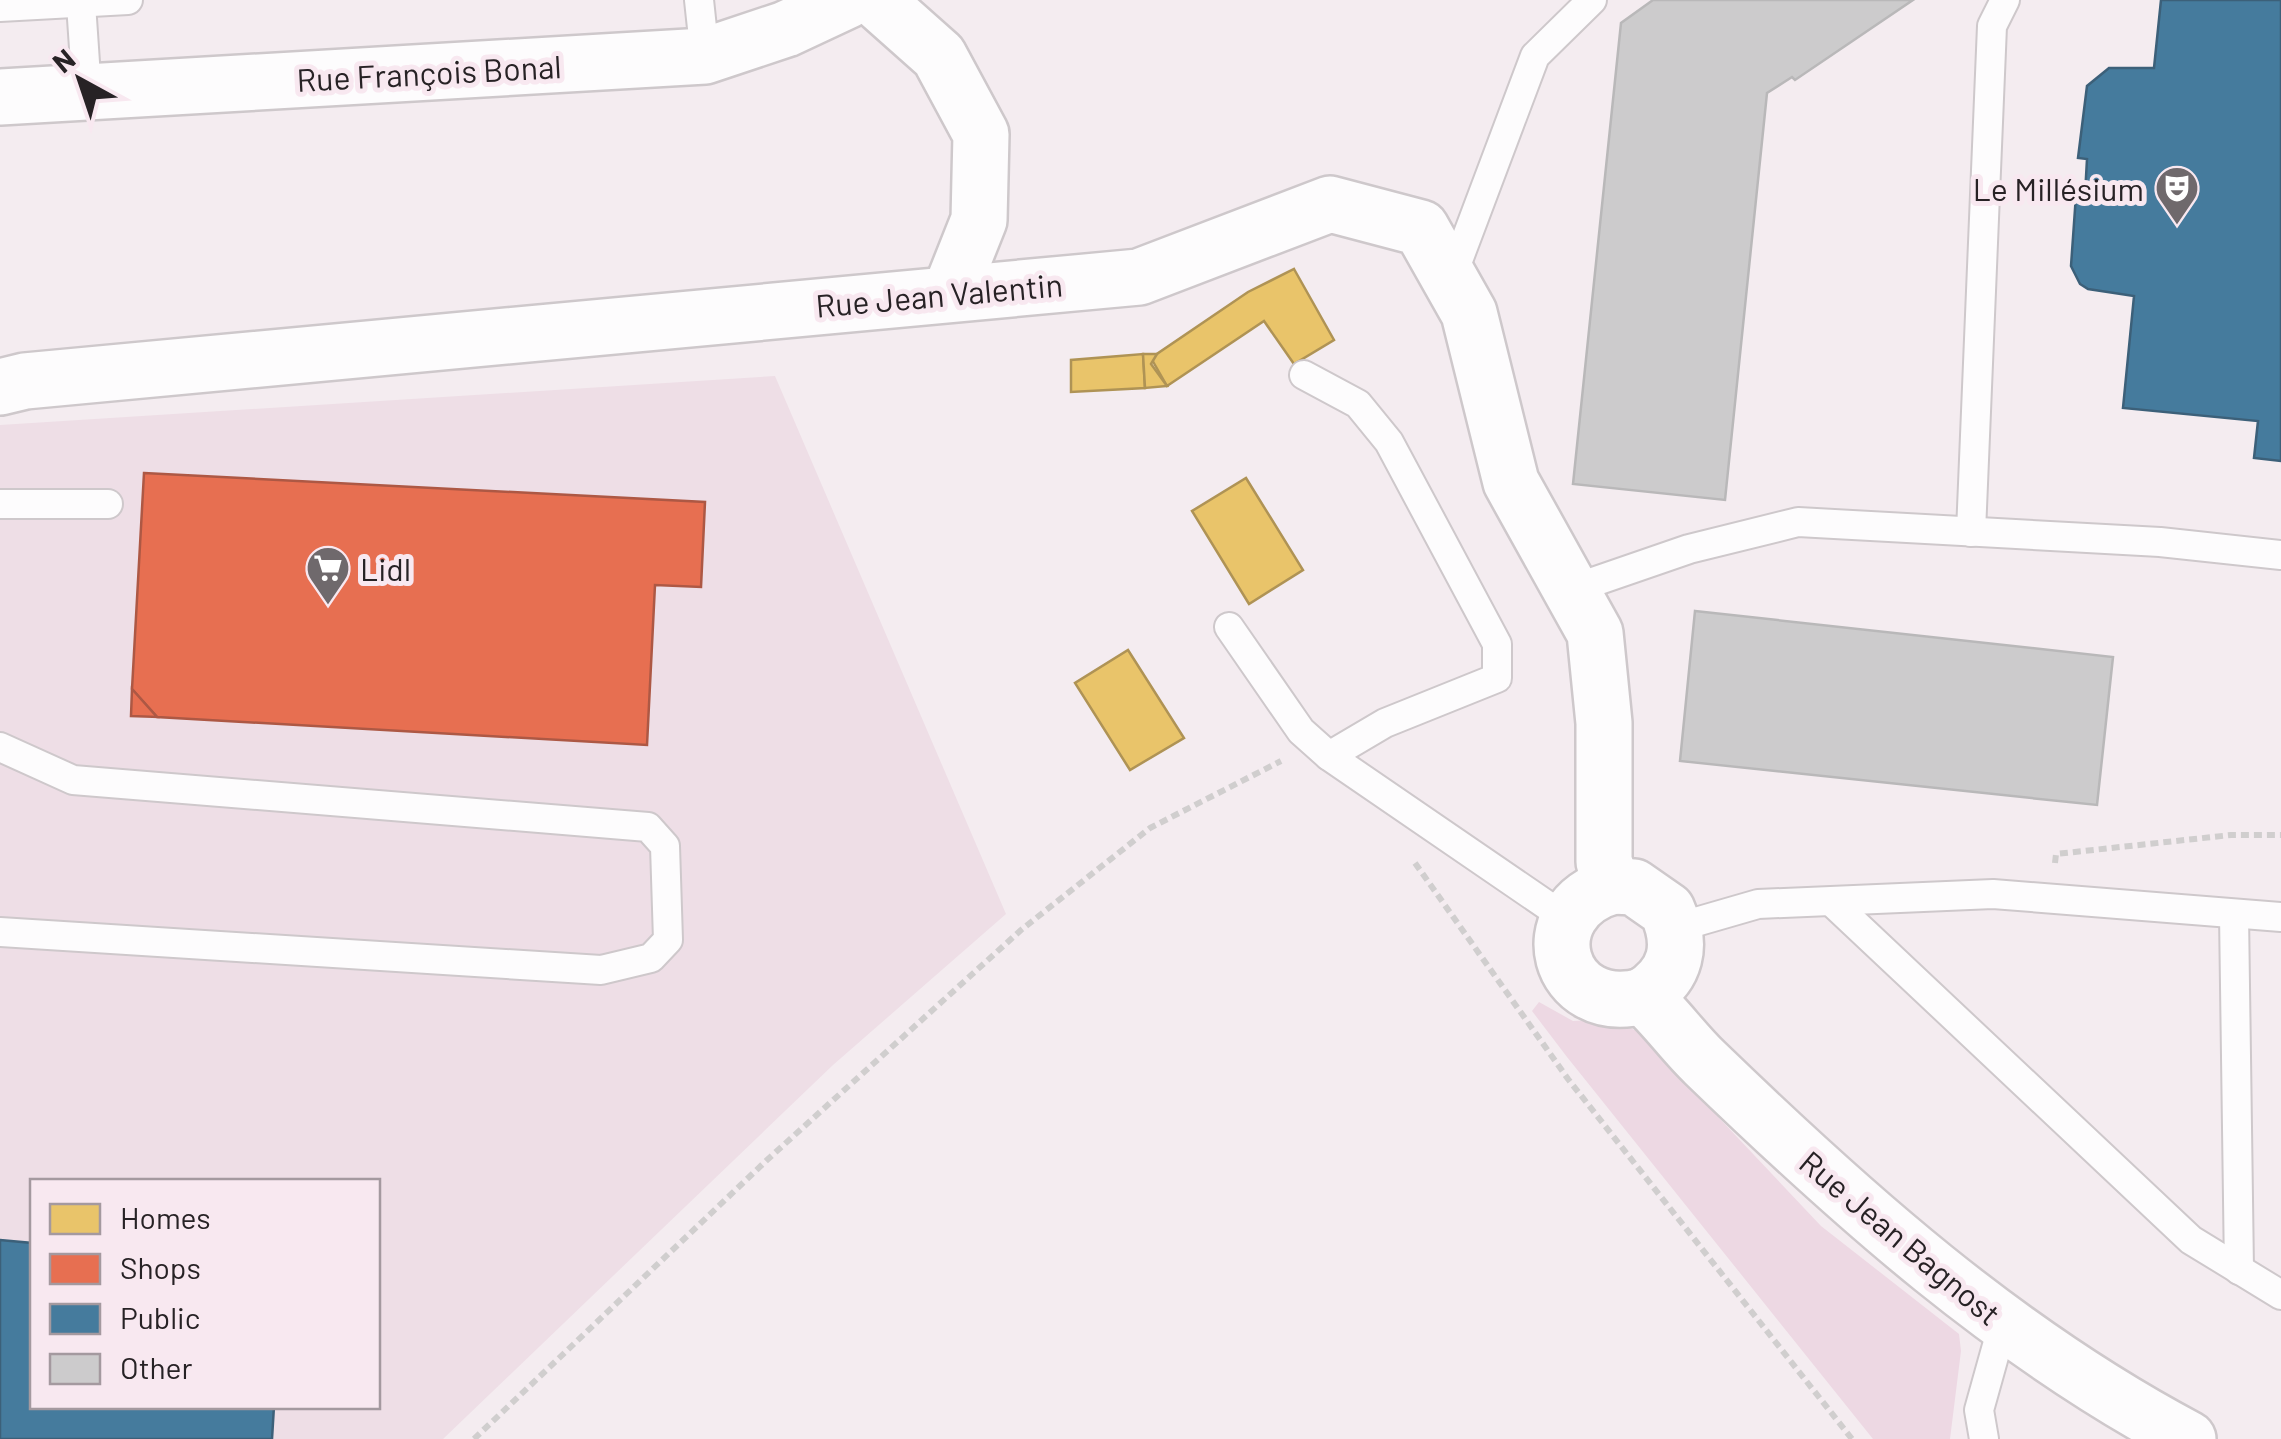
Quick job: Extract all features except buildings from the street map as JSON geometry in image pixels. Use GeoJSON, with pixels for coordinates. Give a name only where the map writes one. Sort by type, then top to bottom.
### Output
{"type":"FeatureCollection","features":[{"type":"Feature","properties":{"kind":"street","name":"Rue François Bonal"},"geometry":{"type":"LineString","coordinates":[[0,97],[706,56],[786,29],[848,0]]}},
{"type":"Feature","properties":{"kind":"street"},"geometry":{"type":"LineString","coordinates":[[876,0],[938,56],[981,134],[979,220],[950,293]]}},
{"type":"Feature","properties":{"kind":"street","name":"Rue Jean Valentin"},"geometry":{"type":"LineString","coordinates":[[0,388],[24,381],[1139,277],[1330,204],[1421,228],[1469,312],[1511,482],[1583,611]]}},
{"type":"Feature","properties":{"kind":"street"},"geometry":{"type":"LineString","coordinates":[[1583,611],[1604,723],[1604,862],[1613,886]]}},
{"type":"Feature","properties":{"kind":"street"},"geometry":{"type":"LineString","coordinates":[[1613,886],[1634,887],[1652,896],[1667,910],[1676,928],[1672,968],[1660,986],[1623,1002],[1602,1000],[1584,990],[1563,956],[1561,937],[1568,919],[1594,891],[1613,886]]}},
{"type":"Feature","properties":{"kind":"street","name":"Rue Jean Bagnost"},"geometry":{"type":"LineString","coordinates":[[1643,996],[1700,1059],[1874,1222],[2003,1324],[2104,1394],[2188,1439]]}},
{"type":"Feature","properties":{"kind":"lane"},"geometry":{"type":"LineString","coordinates":[[0,6],[128,0]]}},
{"type":"Feature","properties":{"kind":"lane"},"geometry":{"type":"LineString","coordinates":[[699,0],[706,56]]}},
{"type":"Feature","properties":{"kind":"lane"},"geometry":{"type":"LineString","coordinates":[[1450,280],[1534,56],[1592,0]]}},
{"type":"Feature","properties":{"kind":"lane"},"geometry":{"type":"LineString","coordinates":[[1971,532],[1992,26],[2005,0]]}},
{"type":"Feature","properties":{"kind":"lane"},"geometry":{"type":"LineString","coordinates":[[80,4],[87,92]]}},
{"type":"Feature","properties":{"kind":"lane"},"geometry":{"type":"LineString","coordinates":[[1304,375],[1358,404],[1389,442],[1497,644],[1499,662],[1497,678],[1478,689],[1385,723],[1324,751]]}},
{"type":"Feature","properties":{"kind":"lane"},"geometry":{"type":"LineString","coordinates":[[0,504],[108,504]]}},
{"type":"Feature","properties":{"kind":"lane"},"geometry":{"type":"LineString","coordinates":[[1583,611],[1688,549],[1798,522],[2160,542],[2281,555]]}},
{"type":"Feature","properties":{"kind":"lane"},"geometry":{"type":"LineString","coordinates":[[1229,627],[1301,730],[1324,751],[1568,919]]}},
{"type":"Feature","properties":{"kind":"lane"},"geometry":{"type":"LineString","coordinates":[[0,747],[73,780],[648,827],[666,846],[668,940],[651,958],[601,970],[0,932]]}},
{"type":"Feature","properties":{"kind":"lane"},"geometry":{"type":"LineString","coordinates":[[1676,928],[1758,904],[1993,894],[2281,917]]}},
{"type":"Feature","properties":{"kind":"lane"},"geometry":{"type":"LineString","coordinates":[[1833,903],[2190,1240],[2281,1295]]}},
{"type":"Feature","properties":{"kind":"lane"},"geometry":{"type":"LineString","coordinates":[[2234,914],[2239,1270]]}},
{"type":"Feature","properties":{"kind":"lane"},"geometry":{"type":"LineString","coordinates":[[1984,1439],[1979,1410],[2003,1324]]}},
{"type":"Feature","properties":{"kind":"path"},"geometry":{"type":"LineString","coordinates":[[474,1439],[766,1160],[1021,930],[1150,828],[1204,798],[1324,751]]}},
{"type":"Feature","properties":{"kind":"path"},"geometry":{"type":"LineString","coordinates":[[1396,801],[1418,870],[1568,1079],[1852,1439]]}},
{"type":"Feature","properties":{"kind":"path"},"geometry":{"type":"LineString","coordinates":[[2050,899],[2056,854],[2231,835],[2281,835]]}},
{"type":"Feature","properties":{"kind":"shaded area"},"geometry":{"type":"Polygon","coordinates":[[[775,376],[1006,914],[833,1065],[443,1439],[0,1439],[0,425],[775,376]]]}},
{"type":"Feature","properties":{"kind":"shaded area"},"geometry":{"type":"Polygon","coordinates":[[[1539,1002],[1573,1021],[1609,1019],[1637,1031],[1821,1226],[1959,1334],[1961,1351],[1950,1439],[1873,1439],[1567,1057],[1532,1011],[1539,1002]]]}},
{"type":"Feature","properties":{"kind":"place","name":"Le Millésium"},"geometry":{"type":"Point","coordinates":[2177,226]}},
{"type":"Feature","properties":{"kind":"place","name":"Lidl"},"geometry":{"type":"Point","coordinates":[328,606]}}]}
